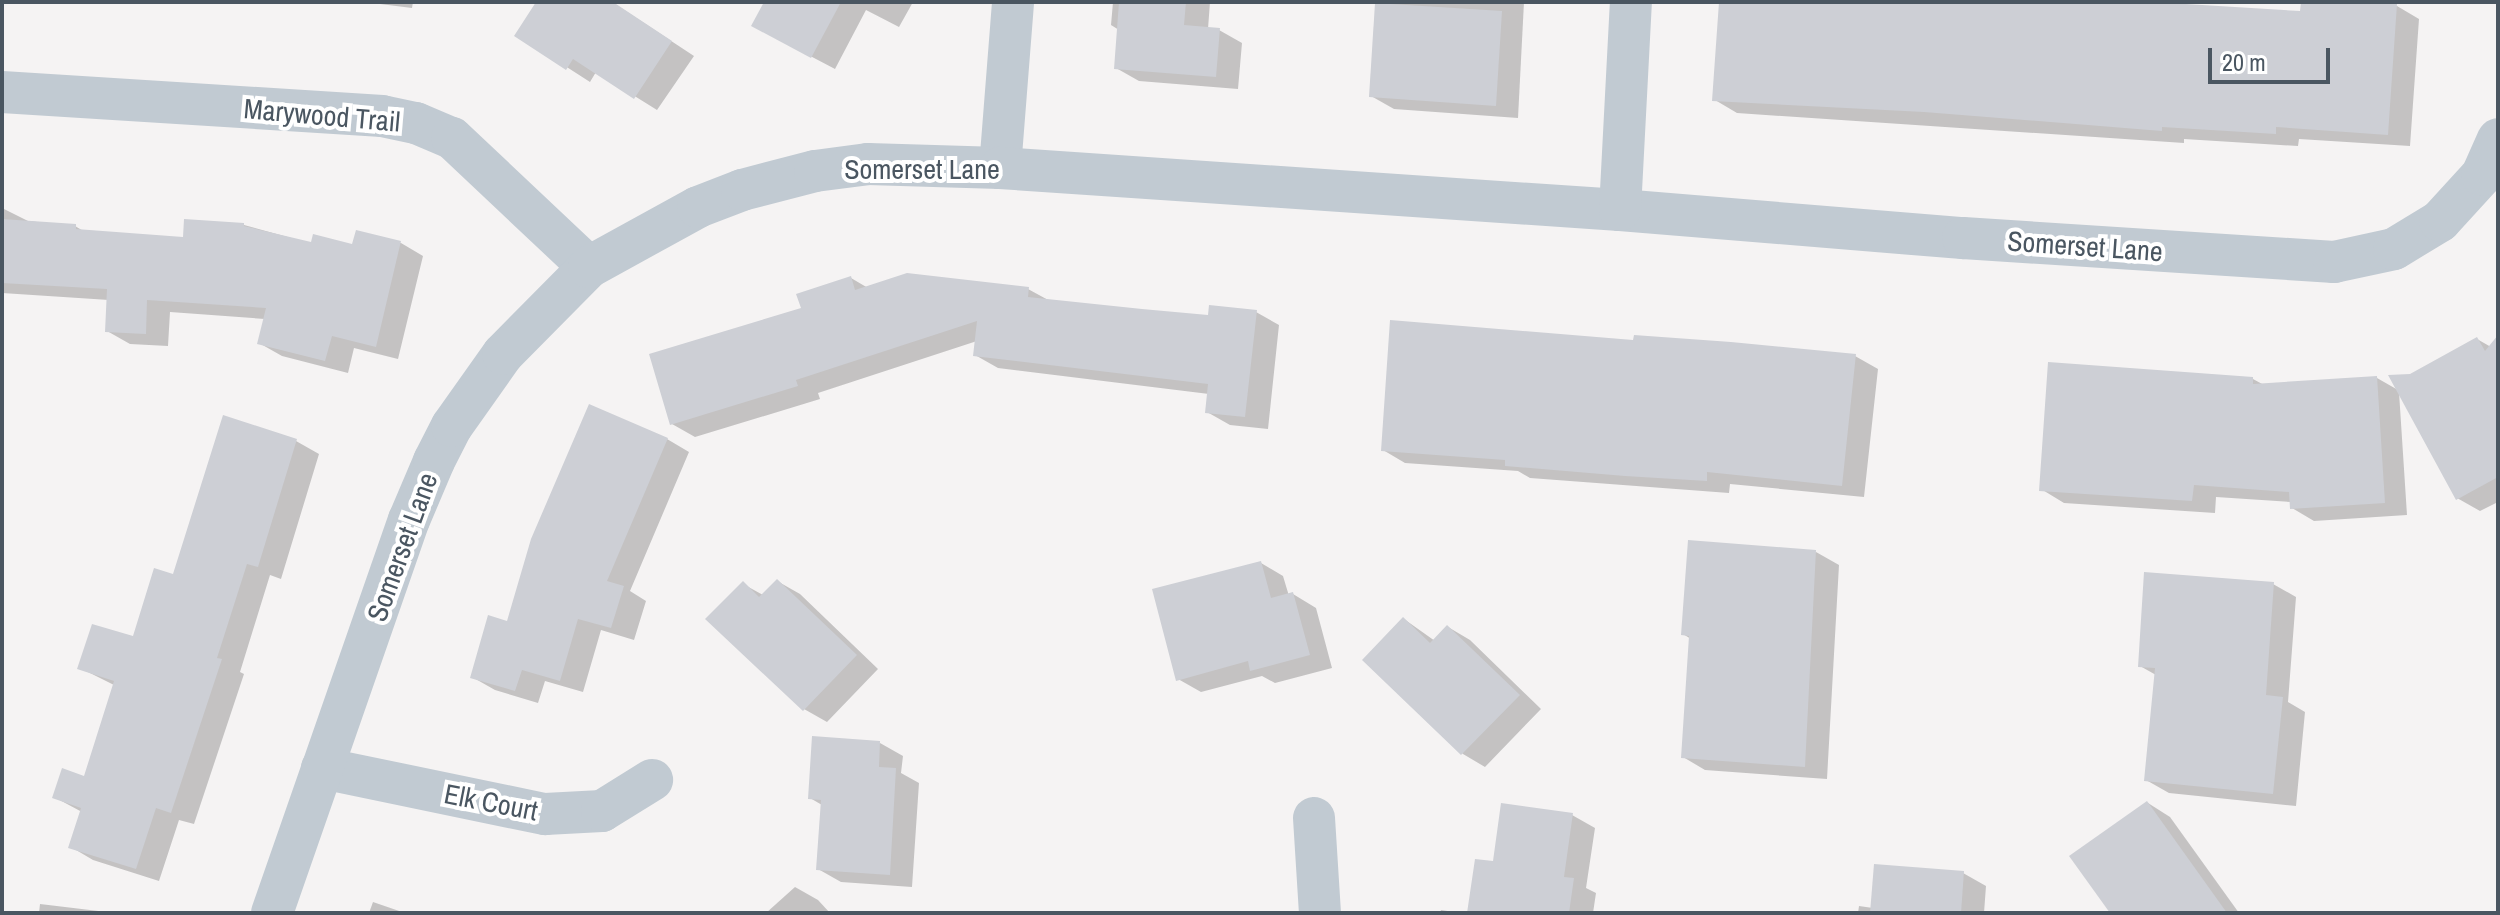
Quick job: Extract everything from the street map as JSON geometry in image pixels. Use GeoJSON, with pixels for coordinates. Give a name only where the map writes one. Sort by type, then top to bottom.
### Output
{"type":"FeatureCollection","features":[{"type":"Feature","properties":{"kind":"street"},"geometry":{"type":"LineString","coordinates":[[1000,168],[1013,2]]}},
{"type":"Feature","properties":{"kind":"street"},"geometry":{"type":"LineString","coordinates":[[1620,210],[1631,2]]}},
{"type":"Feature","properties":{"kind":"street","name":"Marywood Trail"},"geometry":{"type":"LineString","coordinates":[[2,92],[382,116],[416,123],[452,138],[589,267]]}},
{"type":"Feature","properties":{"kind":"street","name":"Somerset Lane"},"geometry":{"type":"LineString","coordinates":[[272,913],[409,520],[452,426],[503,354],[589,267],[698,207],[742,190],[815,171],[908,163],[1620,210],[1978,239],[2334,262],[2394,249],[2440,221],[2482,175],[2498,139]]}},
{"type":"Feature","properties":{"kind":"street","name":"Elk Court"},"geometry":{"type":"LineString","coordinates":[[322,768],[545,814],[602,811],[652,780]]}},
{"type":"Feature","properties":{"kind":"street"},"geometry":{"type":"LineString","coordinates":[[1314,818],[1320,913]]}},
{"type":"Feature","properties":{"kind":"building"},"geometry":{"type":"Polygon","coordinates":[[[536,2],[613,2],[672,41],[634,99],[573,59],[566,70],[514,36],[536,2]]]}},
{"type":"Feature","properties":{"kind":"building"},"geometry":{"type":"Polygon","coordinates":[[[764,2],[841,2],[811,58],[751,26],[764,2]]]}},
{"type":"Feature","properties":{"kind":"building"},"geometry":{"type":"Polygon","coordinates":[[[1119,2],[1186,2],[1184,25],[1220,28],[1216,77],[1114,69],[1119,2]]]}},
{"type":"Feature","properties":{"kind":"building"},"geometry":{"type":"Polygon","coordinates":[[[1719,2],[2153,2],[2300,11],[2301,2],[2397,4],[2388,135],[2276,127],[2276,134],[2162,127],[2162,131],[1924,112],[1712,101],[1719,2]]]}},
{"type":"Feature","properties":{"kind":"building"},"geometry":{"type":"Polygon","coordinates":[[[1375,3],[1502,11],[1496,106],[1369,97],[1375,3]]]}},
{"type":"Feature","properties":{"kind":"building"},"geometry":{"type":"Polygon","coordinates":[[[2,219],[76,224],[76,229],[183,237],[184,219],[244,223],[244,226],[311,242],[313,234],[352,244],[356,230],[401,241],[376,347],[332,336],[325,361],[257,344],[266,308],[147,300],[146,334],[105,332],[107,289],[2,283],[2,219]]]}},
{"type":"Feature","properties":{"kind":"building"},"geometry":{"type":"Polygon","coordinates":[[[907,273],[1029,287],[1028,297],[1208,315],[1209,305],[1257,310],[1245,417],[1205,413],[1208,384],[973,356],[977,321],[796,380],[798,386],[670,425],[649,354],[801,308],[796,294],[851,276],[855,290],[907,273]]]}},
{"type":"Feature","properties":{"kind":"building"},"geometry":{"type":"Polygon","coordinates":[[[1390,320],[1633,340],[1634,335],[1731,342],[1856,354],[1842,486],[1707,472],[1707,481],[1625,476],[1505,466],[1505,460],[1381,451],[1390,320]]]}},
{"type":"Feature","properties":{"kind":"building"},"geometry":{"type":"Polygon","coordinates":[[[2498,335],[2498,477],[2456,500],[2388,375],[2410,374],[2477,337],[2485,351],[2498,335]]]}},
{"type":"Feature","properties":{"kind":"building"},"geometry":{"type":"Polygon","coordinates":[[[2048,362],[2253,377],[2253,384],[2377,376],[2385,503],[2290,509],[2289,492],[2194,485],[2192,501],[2039,491],[2048,362]]]}},
{"type":"Feature","properties":{"kind":"building"},"geometry":{"type":"Polygon","coordinates":[[[589,404],[668,438],[607,581],[624,586],[611,628],[578,619],[560,681],[522,670],[515,691],[470,678],[488,615],[507,621],[531,539],[589,404]]]}},
{"type":"Feature","properties":{"kind":"building"},"geometry":{"type":"Polygon","coordinates":[[[223,415],[297,439],[258,567],[247,564],[217,658],[222,659],[171,813],[156,808],[136,869],[68,848],[81,808],[52,798],[62,768],[84,776],[114,681],[77,669],[92,624],[133,636],[154,568],[173,574],[223,415]]]}},
{"type":"Feature","properties":{"kind":"building"},"geometry":{"type":"Polygon","coordinates":[[[1688,540],[1816,550],[1805,767],[1681,758],[1689,636],[1681,635],[1688,540]]]}},
{"type":"Feature","properties":{"kind":"building"},"geometry":{"type":"Polygon","coordinates":[[[1261,561],[1271,598],[1293,592],[1310,655],[1250,671],[1248,661],[1176,681],[1152,589],[1261,561]]]}},
{"type":"Feature","properties":{"kind":"building"},"geometry":{"type":"Polygon","coordinates":[[[2144,572],[2274,582],[2266,695],[2283,697],[2273,794],[2144,781],[2155,668],[2138,667],[2144,572]]]}},
{"type":"Feature","properties":{"kind":"building"},"geometry":{"type":"Polygon","coordinates":[[[777,579],[857,655],[803,711],[705,619],[743,581],[759,597],[777,579]]]}},
{"type":"Feature","properties":{"kind":"building"},"geometry":{"type":"Polygon","coordinates":[[[1403,617],[1430,643],[1447,625],[1520,695],[1461,755],[1362,660],[1403,617]]]}},
{"type":"Feature","properties":{"kind":"building"},"geometry":{"type":"Polygon","coordinates":[[[812,736],[880,741],[879,767],[896,768],[890,875],[816,870],[821,800],[808,799],[812,736]]]}},
{"type":"Feature","properties":{"kind":"building"},"geometry":{"type":"Polygon","coordinates":[[[2147,801],[2227,913],[2110,913],[2069,856],[2147,801]]]}},
{"type":"Feature","properties":{"kind":"building"},"geometry":{"type":"Polygon","coordinates":[[[1501,803],[1573,813],[1564,877],[1574,878],[1569,913],[1467,913],[1475,859],[1493,861],[1501,803]]]}},
{"type":"Feature","properties":{"kind":"building"},"geometry":{"type":"Polygon","coordinates":[[[1874,864],[1964,871],[1961,913],[1870,913],[1874,864]]]}}]}
